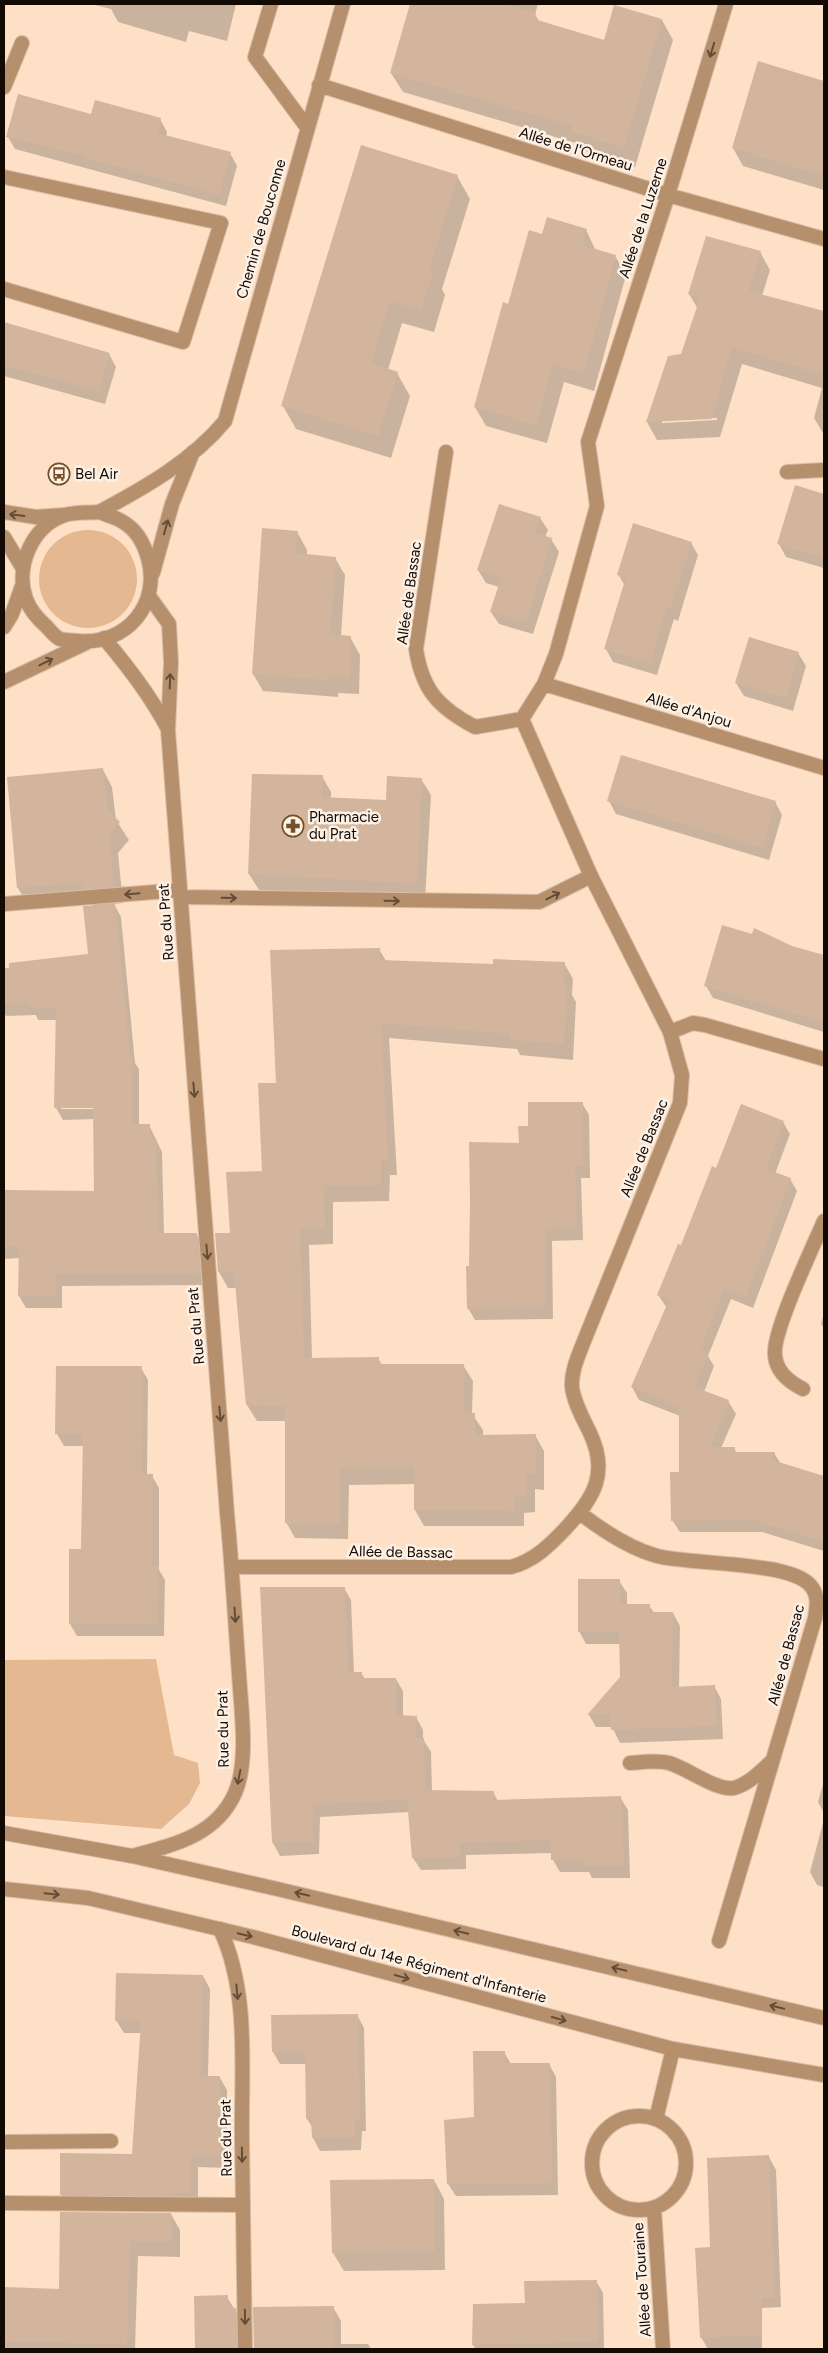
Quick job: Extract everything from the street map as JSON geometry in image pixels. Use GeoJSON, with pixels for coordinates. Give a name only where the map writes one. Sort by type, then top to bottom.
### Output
{"type":"FeatureCollection","features":[{"type":"Feature","properties":{"kind":"street"},"geometry":{"type":"LineString","coordinates":[[270,4],[255,57],[306,126]]}},
{"type":"Feature","properties":{"kind":"street","name":"Chemin de Bouconne"},"geometry":{"type":"LineString","coordinates":[[98,512],[133,494],[194,451],[210,439],[225,421],[306,126],[343,4]]}},
{"type":"Feature","properties":{"kind":"street","name":"Allée de la Luzerne"},"geometry":{"type":"LineString","coordinates":[[544,684],[556,654],[597,506],[588,442],[668,195],[726,4]]}},
{"type":"Feature","properties":{"kind":"street"},"geometry":{"type":"LineString","coordinates":[[4,87],[22,43]]}},
{"type":"Feature","properties":{"kind":"street","name":"Allée de l'Ormeau"},"geometry":{"type":"LineString","coordinates":[[319,85],[668,195],[824,239]]}},
{"type":"Feature","properties":{"kind":"street"},"geometry":{"type":"LineString","coordinates":[[4,177],[221,223],[183,342],[4,289]]}},
{"type":"Feature","properties":{"kind":"street","name":"Chemin de Bouconne"},"geometry":{"type":"LineString","coordinates":[[152,574],[172,504],[194,451]]}},
{"type":"Feature","properties":{"kind":"street","name":"Allée de Bassac"},"geometry":{"type":"LineString","coordinates":[[232,1567],[511,1567],[535,1557],[580,1513],[596,1485],[600,1463],[591,1435],[576,1402],[572,1376],[582,1346],[680,1103],[682,1075],[670,1032],[591,876],[522,719],[475,727],[439,702],[422,678],[416,649],[446,452]]}},
{"type":"Feature","properties":{"kind":"street"},"geometry":{"type":"LineString","coordinates":[[787,472],[824,470]]}},
{"type":"Feature","properties":{"kind":"street"},"geometry":{"type":"LineString","coordinates":[[4,512],[36,517],[98,512],[124,522],[144,542],[152,574],[149,596],[136,620],[118,634],[88,642],[4,682]]}},
{"type":"Feature","properties":{"kind":"street"},"geometry":{"type":"LineString","coordinates":[[66,514],[55,519],[37,534],[22,566],[22,586],[26,601],[36,618],[60,639],[88,642]]}},
{"type":"Feature","properties":{"kind":"street"},"geometry":{"type":"LineString","coordinates":[[4,537],[22,566]]}},
{"type":"Feature","properties":{"kind":"street"},"geometry":{"type":"LineString","coordinates":[[4,627],[12,614],[22,586]]}},
{"type":"Feature","properties":{"kind":"street","name":"Rue du Prat"},"geometry":{"type":"LineString","coordinates":[[132,1856],[199,1834],[213,1825],[221,1816],[235,1792],[240,1777],[241,1717],[232,1567],[190,1041],[168,730],[171,662],[169,624],[149,596]]}},
{"type":"Feature","properties":{"kind":"street","name":"Rue du Prat"},"geometry":{"type":"LineString","coordinates":[[104,638],[146,690],[168,730]]}},
{"type":"Feature","properties":{"kind":"street"},"geometry":{"type":"LineString","coordinates":[[522,719],[544,684]]}},
{"type":"Feature","properties":{"kind":"street","name":"Allée d'Anjou"},"geometry":{"type":"LineString","coordinates":[[544,684],[824,768]]}},
{"type":"Feature","properties":{"kind":"street"},"geometry":{"type":"LineString","coordinates":[[4,904],[180,894],[539,902],[591,876]]}},
{"type":"Feature","properties":{"kind":"street"},"geometry":{"type":"LineString","coordinates":[[670,1032],[693,1023],[705,1025],[824,1059]]}},
{"type":"Feature","properties":{"kind":"street"},"geometry":{"type":"LineString","coordinates":[[803,1389],[791,1382],[781,1372],[777,1364],[775,1345],[780,1327],[824,1221]]}},
{"type":"Feature","properties":{"kind":"street","name":"Allée de Bassac"},"geometry":{"type":"LineString","coordinates":[[580,1513],[600,1530],[647,1553],[678,1560],[768,1569],[800,1578],[812,1587],[817,1601],[815,1618],[719,1941]]}},
{"type":"Feature","properties":{"kind":"street"},"geometry":{"type":"LineString","coordinates":[[630,1763],[658,1761],[669,1763],[722,1787],[733,1788],[757,1775],[774,1760]]}},
{"type":"Feature","properties":{"kind":"street"},"geometry":{"type":"LineString","coordinates":[[4,1833],[132,1856],[824,2018]]}},
{"type":"Feature","properties":{"kind":"street","name":"Boulevard du 14e Régiment d'Infanterie"},"geometry":{"type":"LineString","coordinates":[[4,1889],[88,1898],[220,1929],[673,2049],[824,2075]]}},
{"type":"Feature","properties":{"kind":"street","name":"Rue du Prat"},"geometry":{"type":"LineString","coordinates":[[220,1929],[230,1949],[236,1973],[240,2024],[245,2349]]}},
{"type":"Feature","properties":{"kind":"street"},"geometry":{"type":"LineString","coordinates":[[656,2119],[673,2049]]}},
{"type":"Feature","properties":{"kind":"street","name":"Allée de Touraine"},"geometry":{"type":"LineString","coordinates":[[632,2116],[656,2119],[667,2125],[676,2134],[683,2146],[686,2158],[682,2183],[670,2198],[654,2208],[630,2210],[613,2203],[600,2191],[591,2168],[595,2144],[610,2126],[632,2116]]}},
{"type":"Feature","properties":{"kind":"street"},"geometry":{"type":"LineString","coordinates":[[4,2142],[111,2141]]}},
{"type":"Feature","properties":{"kind":"street"},"geometry":{"type":"LineString","coordinates":[[4,2202],[243,2205]]}},
{"type":"Feature","properties":{"kind":"street","name":"Allée de Touraine"},"geometry":{"type":"LineString","coordinates":[[654,2208],[663,2349]]}},
{"type":"Feature","properties":{"kind":"shaded area"},"geometry":{"type":"Polygon","coordinates":[[[88,530],[107,534],[123,544],[133,560],[137,579],[133,598],[123,614],[107,624],[88,628],[69,624],[53,614],[43,598],[39,579],[43,560],[53,544],[69,534],[88,530]]]}},
{"type":"Feature","properties":{"kind":"shaded area"},"geometry":{"type":"Polygon","coordinates":[[[156,1659],[174,1755],[198,1763],[200,1783],[189,1804],[161,1829],[4,1816],[4,1660],[156,1659]]]}},
{"type":"Feature","properties":{"kind":"building"},"geometry":{"type":"Polygon","coordinates":[[[410,4],[505,4],[536,13],[534,19],[604,40],[614,5],[662,19],[624,148],[570,131],[572,126],[390,73],[410,4]]]}},
{"type":"Feature","properties":{"kind":"building"},"geometry":{"type":"Polygon","coordinates":[[[758,61],[824,81],[824,176],[732,148],[758,61]]]}},
{"type":"Feature","properties":{"kind":"building"},"geometry":{"type":"Polygon","coordinates":[[[18,94],[91,114],[95,100],[161,118],[157,133],[231,152],[219,195],[85,158],[86,156],[6,137],[18,94]]]}},
{"type":"Feature","properties":{"kind":"building"},"geometry":{"type":"Polygon","coordinates":[[[361,145],[458,175],[429,270],[433,271],[422,310],[390,301],[371,363],[398,372],[378,436],[281,406],[361,145]]]}},
{"type":"Feature","properties":{"kind":"building"},"geometry":{"type":"Polygon","coordinates":[[[547,217],[587,229],[582,245],[616,255],[584,373],[553,364],[536,425],[474,407],[503,302],[508,304],[529,230],[542,234],[547,217]]]}},
{"type":"Feature","properties":{"kind":"building"},"geometry":{"type":"Polygon","coordinates":[[[706,236],[761,251],[749,291],[824,311],[824,375],[732,347],[711,419],[646,422],[668,356],[681,354],[700,298],[688,294],[706,236]]]}},
{"type":"Feature","properties":{"kind":"building"},"geometry":{"type":"Polygon","coordinates":[[[4,322],[110,353],[98,391],[4,365],[4,322]]]}},
{"type":"Feature","properties":{"kind":"building"},"geometry":{"type":"Polygon","coordinates":[[[795,485],[824,494],[824,558],[777,544],[795,485]]]}},
{"type":"Feature","properties":{"kind":"building"},"geometry":{"type":"Polygon","coordinates":[[[499,504],[541,517],[535,533],[552,538],[526,622],[490,612],[501,578],[477,570],[499,504]]]}},
{"type":"Feature","properties":{"kind":"building"},"geometry":{"type":"Polygon","coordinates":[[[633,523],[692,542],[670,608],[667,607],[650,663],[604,649],[626,577],[617,575],[633,523]]]}},
{"type":"Feature","properties":{"kind":"building"},"geometry":{"type":"Polygon","coordinates":[[[262,528],[298,531],[296,553],[336,557],[330,634],[351,636],[350,677],[328,676],[329,680],[252,674],[262,528]]]}},
{"type":"Feature","properties":{"kind":"building"},"geometry":{"type":"Polygon","coordinates":[[[749,637],[799,652],[786,698],[735,683],[749,637]]]}},
{"type":"Feature","properties":{"kind":"building"},"geometry":{"type":"Polygon","coordinates":[[[621,755],[776,801],[762,848],[607,801],[621,755]]]}},
{"type":"Feature","properties":{"kind":"building"},"geometry":{"type":"Polygon","coordinates":[[[103,768],[108,811],[120,822],[109,835],[114,887],[82,889],[81,883],[17,888],[7,777],[103,768]]]}},
{"type":"Feature","properties":{"kind":"building"},"geometry":{"type":"Polygon","coordinates":[[[252,774],[323,775],[322,797],[386,800],[387,776],[422,778],[417,884],[248,874],[252,774]]]}},
{"type":"Feature","properties":{"kind":"building"},"geometry":{"type":"Polygon","coordinates":[[[115,904],[130,1056],[133,1056],[132,1124],[150,1124],[150,1138],[156,1138],[158,1233],[197,1233],[200,1273],[56,1274],[56,1296],[18,1296],[19,1246],[4,1247],[4,1190],[94,1191],[93,1108],[54,1108],[56,1008],[30,1008],[30,1004],[4,1004],[4,968],[9,968],[9,963],[88,954],[83,906],[115,904]]]}},
{"type":"Feature","properties":{"kind":"building"},"geometry":{"type":"Polygon","coordinates":[[[722,925],[752,934],[754,928],[792,946],[824,955],[824,1023],[704,986],[722,925]]]}},
{"type":"Feature","properties":{"kind":"building"},"geometry":{"type":"Polygon","coordinates":[[[380,948],[380,960],[493,964],[493,959],[565,962],[563,984],[567,984],[564,1044],[510,1040],[510,1034],[381,1023],[388,1160],[381,1159],[381,1185],[324,1186],[325,1228],[300,1229],[304,1358],[379,1357],[379,1364],[464,1364],[464,1413],[475,1413],[475,1435],[536,1434],[536,1474],[527,1473],[526,1497],[515,1497],[515,1511],[414,1510],[414,1468],[340,1469],[340,1523],[285,1523],[285,1406],[246,1405],[234,1272],[218,1272],[215,1233],[230,1233],[226,1172],[262,1171],[258,1083],[276,1083],[270,950],[380,948]]]}},
{"type":"Feature","properties":{"kind":"building"},"geometry":{"type":"Polygon","coordinates":[[[528,1102],[583,1102],[583,1166],[575,1166],[577,1228],[546,1229],[546,1307],[467,1309],[466,1266],[469,1266],[470,1200],[469,1142],[519,1143],[518,1126],[528,1126],[528,1102]]]}},
{"type":"Feature","properties":{"kind":"building"},"geometry":{"type":"Polygon","coordinates":[[[741,1104],[784,1121],[766,1169],[791,1178],[746,1297],[724,1288],[700,1349],[708,1353],[694,1387],[729,1400],[710,1447],[735,1447],[735,1452],[775,1452],[772,1460],[824,1476],[824,1542],[754,1520],[671,1521],[670,1472],[679,1472],[679,1407],[631,1387],[669,1300],[657,1295],[678,1244],[681,1245],[712,1166],[716,1168],[741,1104]]]}},
{"type":"Feature","properties":{"kind":"building"},"geometry":{"type":"Polygon","coordinates":[[[56,1366],[142,1366],[141,1474],[153,1474],[152,1566],[158,1566],[157,1624],[69,1624],[69,1549],[81,1549],[83,1434],[55,1434],[56,1366]]]}},
{"type":"Feature","properties":{"kind":"building"},"geometry":{"type":"Polygon","coordinates":[[[578,1579],[620,1579],[620,1604],[650,1604],[650,1612],[673,1612],[672,1687],[715,1685],[717,1726],[611,1730],[610,1714],[587,1715],[620,1677],[619,1632],[578,1632],[578,1579]]]}},
{"type":"Feature","properties":{"kind":"building"},"geometry":{"type":"Polygon","coordinates":[[[260,1587],[345,1587],[348,1672],[362,1672],[362,1678],[396,1678],[396,1715],[417,1716],[415,1738],[424,1738],[426,1790],[494,1791],[494,1800],[621,1796],[624,1866],[583,1865],[583,1860],[551,1860],[551,1840],[460,1843],[459,1857],[412,1858],[407,1800],[313,1804],[313,1841],[272,1843],[260,1587]]]}},
{"type":"Feature","properties":{"kind":"building"},"geometry":{"type":"Polygon","coordinates":[[[116,1973],[203,1975],[201,2076],[220,2076],[221,2156],[191,2155],[191,2193],[171,2193],[171,2196],[60,2195],[60,2153],[132,2154],[141,2021],[115,2021],[116,1973]]]}},
{"type":"Feature","properties":{"kind":"building"},"geometry":{"type":"Polygon","coordinates":[[[358,2014],[360,2119],[355,2119],[355,2138],[312,2138],[311,2119],[306,2119],[305,2052],[272,2052],[271,2015],[358,2014]]]}},
{"type":"Feature","properties":{"kind":"building"},"geometry":{"type":"Polygon","coordinates":[[[473,2051],[505,2051],[505,2063],[550,2063],[552,2183],[447,2184],[444,2120],[474,2117],[473,2051]]]}},
{"type":"Feature","properties":{"kind":"building"},"geometry":{"type":"Polygon","coordinates":[[[769,2155],[775,2298],[761,2298],[762,2335],[700,2338],[695,2248],[710,2247],[707,2158],[769,2155]]]}},
{"type":"Feature","properties":{"kind":"building"},"geometry":{"type":"Polygon","coordinates":[[[434,2179],[435,2251],[332,2253],[330,2180],[434,2179]]]}},
{"type":"Feature","properties":{"kind":"building"},"geometry":{"type":"Polygon","coordinates":[[[60,2212],[171,2213],[172,2242],[130,2241],[127,2345],[4,2341],[4,2287],[59,2289],[60,2212]]]}},
{"type":"Feature","properties":{"kind":"building"},"geometry":{"type":"Polygon","coordinates":[[[597,2280],[598,2342],[472,2345],[473,2304],[525,2303],[524,2281],[597,2280]]]}},
{"type":"Feature","properties":{"kind":"building"},"geometry":{"type":"Polygon","coordinates":[[[228,2295],[228,2308],[236,2308],[236,2349],[195,2349],[194,2296],[228,2295]]]}},
{"type":"Feature","properties":{"kind":"building"},"geometry":{"type":"Polygon","coordinates":[[[334,2306],[334,2349],[254,2349],[253,2307],[334,2306]]]}},
{"type":"Feature","properties":{"kind":"place","name":"Bel Air"},"geometry":{"type":"Point","coordinates":[59,474]}},
{"type":"Feature","properties":{"kind":"place","name":"Pharmacie du Prat"},"geometry":{"type":"Point","coordinates":[293,826]}}]}
